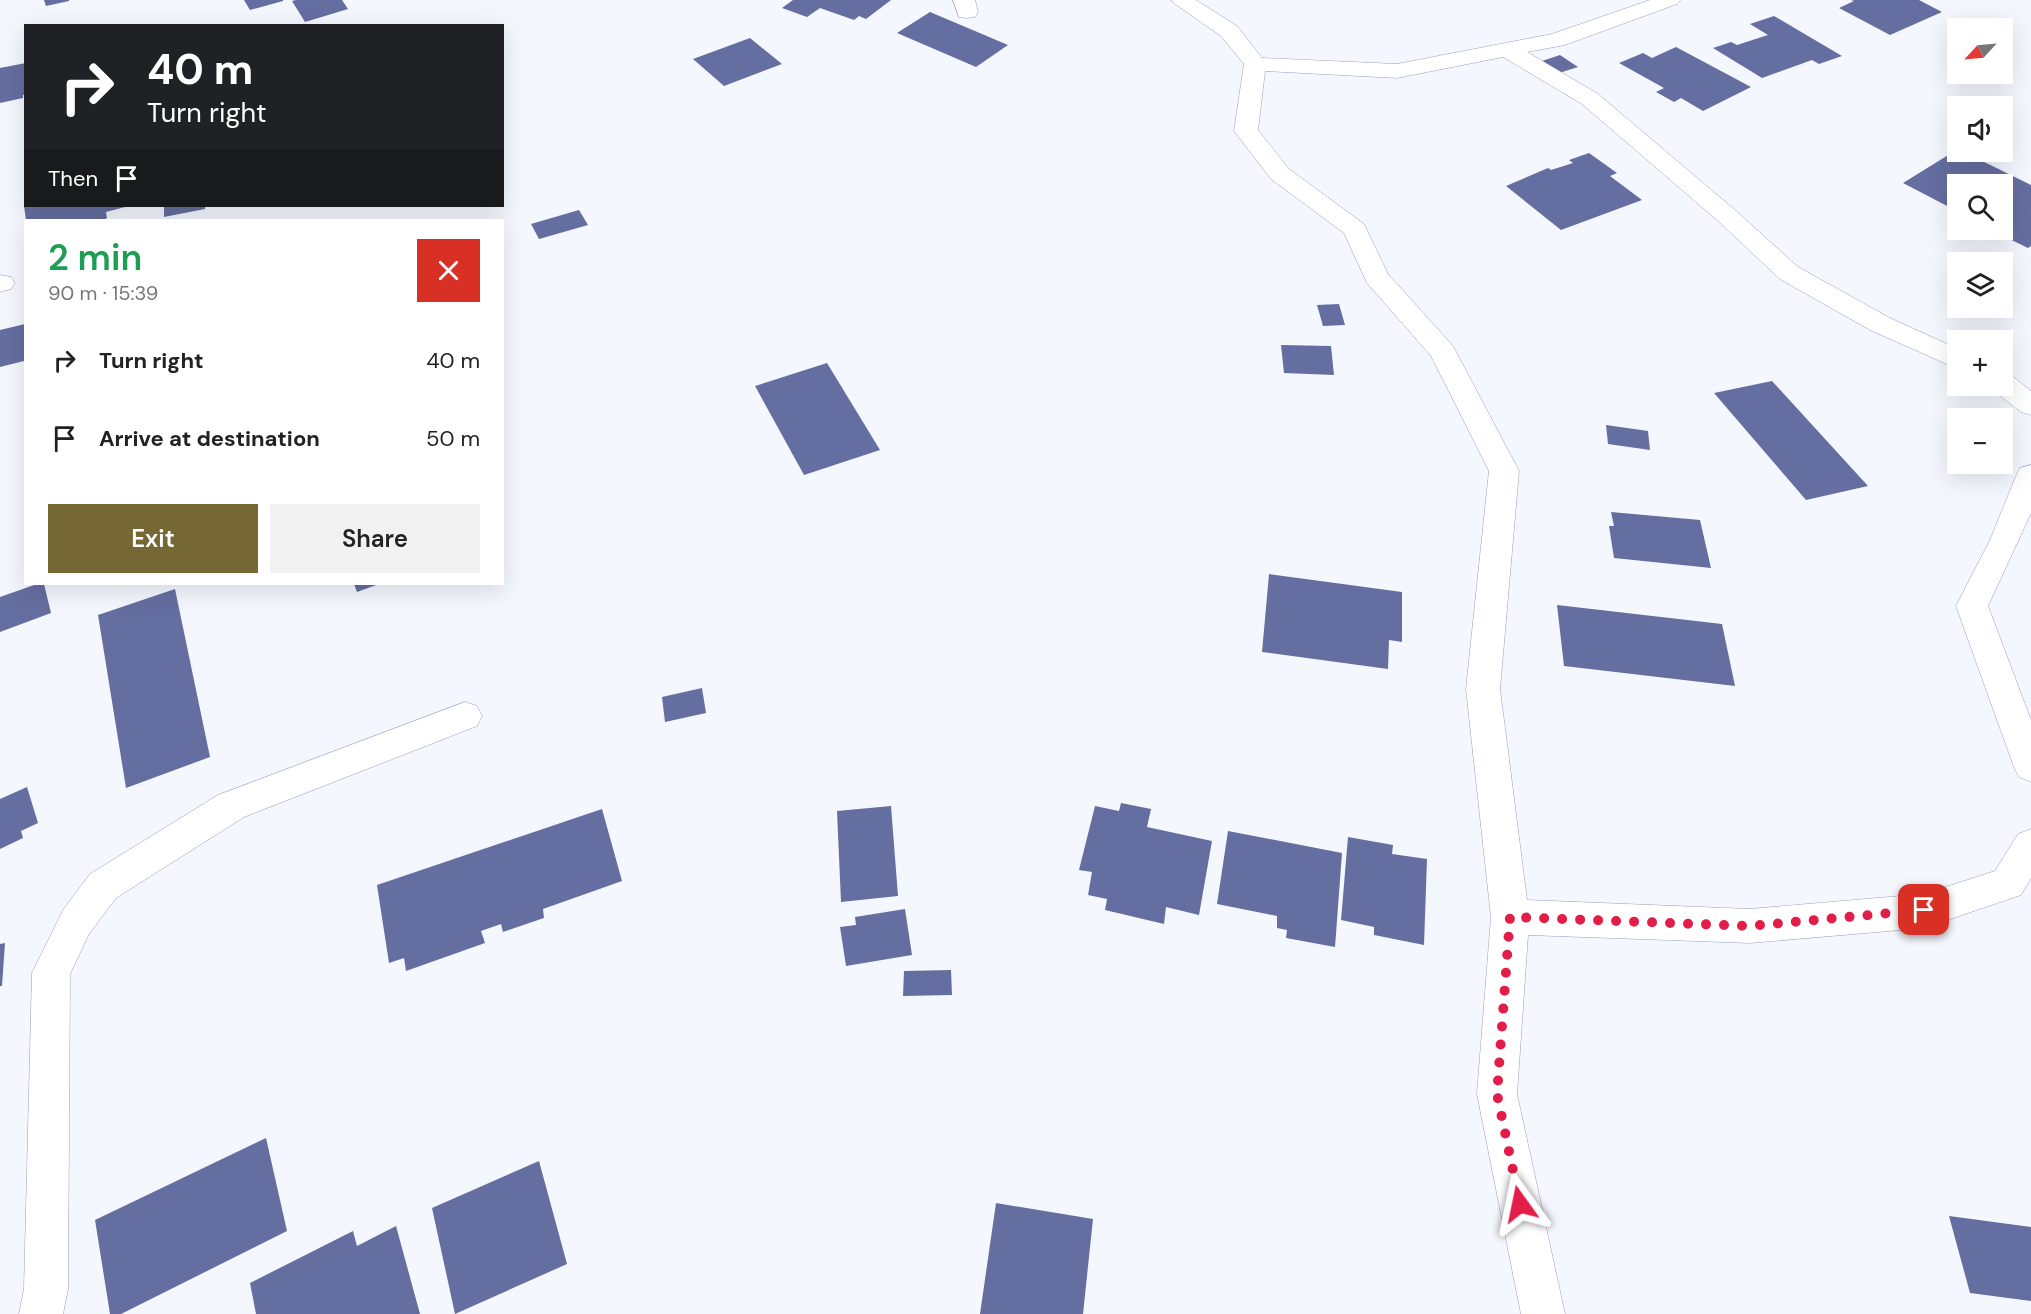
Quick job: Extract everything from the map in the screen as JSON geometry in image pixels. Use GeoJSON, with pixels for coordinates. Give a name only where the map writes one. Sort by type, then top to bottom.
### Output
{"type":"FeatureCollection","features":[{"type":"Feature","properties":{"kind":"street"},"geometry":{"type":"LineString","coordinates":[[1182,0],[1229,31],[1255,64],[1246,131],[1280,174],[1356,229],[1376,277],[1443,352],[1504,471],[1483,689],[1510,917],[1497,1094],[1543,1314]]}},
{"type":"Feature","properties":{"kind":"street"},"geometry":{"type":"LineString","coordinates":[[1255,64],[1397,72],[1557,40],[1670,0]]}},
{"type":"Feature","properties":{"kind":"street"},"geometry":{"type":"LineString","coordinates":[[1509,51],[1590,99],[1726,215],[1789,273],[1880,324],[1947,355]]}},
{"type":"Feature","properties":{"kind":"street"},"geometry":{"type":"LineString","coordinates":[[2013,391],[2031,405]]}},
{"type":"Feature","properties":{"kind":"street"},"geometry":{"type":"LineString","coordinates":[[2031,476],[2005,540],[1972,606],[2031,767]]}},
{"type":"Feature","properties":{"kind":"street"},"geometry":{"type":"LineString","coordinates":[[41,1314],[46,1289],[51,973],[76,922],[103,886],[231,806],[465,716]]}},
{"type":"Feature","properties":{"kind":"street"},"geometry":{"type":"LineString","coordinates":[[1510,917],[1750,926],[1924,910],[2019,888],[2031,845]]}},
{"type":"Feature","properties":{"kind":"building"},"geometry":{"type":"Polygon","coordinates":[[[44,0],[69,0],[69,1],[46,6],[44,0]]]}},
{"type":"Feature","properties":{"kind":"building"},"geometry":{"type":"Polygon","coordinates":[[[244,0],[283,0],[283,1],[250,10],[244,0]]]}},
{"type":"Feature","properties":{"kind":"building"},"geometry":{"type":"Polygon","coordinates":[[[342,0],[348,9],[305,22],[292,1],[342,0]]]}},
{"type":"Feature","properties":{"kind":"building"},"geometry":{"type":"Polygon","coordinates":[[[793,0],[891,0],[866,19],[859,16],[854,20],[820,8],[807,17],[782,8],[793,0]]]}},
{"type":"Feature","properties":{"kind":"building"},"geometry":{"type":"Polygon","coordinates":[[[1851,0],[1919,0],[1942,12],[1890,35],[1839,8],[1854,1],[1851,0]]]}},
{"type":"Feature","properties":{"kind":"building"},"geometry":{"type":"Polygon","coordinates":[[[930,12],[1008,45],[976,67],[897,33],[930,12]]]}},
{"type":"Feature","properties":{"kind":"building"},"geometry":{"type":"Polygon","coordinates":[[[1774,16],[1842,56],[1819,64],[1812,60],[1762,78],[1713,48],[1731,42],[1737,45],[1768,35],[1750,24],[1774,16]]]}},
{"type":"Feature","properties":{"kind":"building"},"geometry":{"type":"Polygon","coordinates":[[[750,38],[782,64],[724,86],[693,59],[750,38]]]}},
{"type":"Feature","properties":{"kind":"building"},"geometry":{"type":"Polygon","coordinates":[[[1676,47],[1751,87],[1703,111],[1681,98],[1674,102],[1656,92],[1664,88],[1619,63],[1643,53],[1652,58],[1676,47]]]}},
{"type":"Feature","properties":{"kind":"building"},"geometry":{"type":"Polygon","coordinates":[[[1560,55],[1578,67],[1559,73],[1542,61],[1560,55]]]}},
{"type":"Feature","properties":{"kind":"building"},"geometry":{"type":"Polygon","coordinates":[[[24,63],[23,98],[0,103],[0,68],[24,63]]]}},
{"type":"Feature","properties":{"kind":"building"},"geometry":{"type":"Polygon","coordinates":[[[1589,153],[1617,173],[1610,176],[1642,200],[1561,230],[1506,186],[1548,168],[1551,170],[1573,163],[1569,160],[1589,153]]]}},
{"type":"Feature","properties":{"kind":"building"},"geometry":{"type":"Polygon","coordinates":[[[1947,156],[1947,162],[1984,162],[2009,174],[1947,174],[1947,206],[1903,183],[1947,156]]]}},
{"type":"Feature","properties":{"kind":"building"},"geometry":{"type":"Polygon","coordinates":[[[2013,176],[2031,185],[2031,246],[2028,248],[2012,240],[2013,176]]]}},
{"type":"Feature","properties":{"kind":"building"},"geometry":{"type":"Polygon","coordinates":[[[24,207],[125,207],[106,212],[107,218],[105,219],[26,219],[24,207]]]}},
{"type":"Feature","properties":{"kind":"building"},"geometry":{"type":"Polygon","coordinates":[[[164,207],[205,207],[205,209],[164,217],[164,207]]]}},
{"type":"Feature","properties":{"kind":"building"},"geometry":{"type":"Polygon","coordinates":[[[579,210],[588,225],[539,239],[531,224],[579,210]]]}},
{"type":"Feature","properties":{"kind":"building"},"geometry":{"type":"Polygon","coordinates":[[[1339,304],[1345,325],[1323,326],[1317,305],[1339,304]]]}},
{"type":"Feature","properties":{"kind":"building"},"geometry":{"type":"Polygon","coordinates":[[[24,324],[24,361],[0,367],[0,330],[24,324]]]}},
{"type":"Feature","properties":{"kind":"building"},"geometry":{"type":"Polygon","coordinates":[[[1281,345],[1331,346],[1334,375],[1284,373],[1281,345]]]}},
{"type":"Feature","properties":{"kind":"building"},"geometry":{"type":"Polygon","coordinates":[[[827,363],[880,450],[804,475],[755,386],[827,363]]]}},
{"type":"Feature","properties":{"kind":"building"},"geometry":{"type":"Polygon","coordinates":[[[1772,381],[1868,486],[1806,500],[1714,393],[1772,381]]]}},
{"type":"Feature","properties":{"kind":"building"},"geometry":{"type":"Polygon","coordinates":[[[1606,425],[1648,431],[1650,450],[1608,444],[1606,425]]]}},
{"type":"Feature","properties":{"kind":"building"},"geometry":{"type":"Polygon","coordinates":[[[1611,512],[1700,520],[1711,568],[1614,558],[1609,526],[1614,526],[1611,512]]]}},
{"type":"Feature","properties":{"kind":"building"},"geometry":{"type":"Polygon","coordinates":[[[1269,574],[1402,592],[1402,642],[1389,640],[1388,669],[1262,652],[1269,574]]]}},
{"type":"Feature","properties":{"kind":"building"},"geometry":{"type":"Polygon","coordinates":[[[34,585],[44,585],[51,613],[0,632],[0,597],[34,585]]]}},
{"type":"Feature","properties":{"kind":"building"},"geometry":{"type":"Polygon","coordinates":[[[354,585],[376,585],[357,592],[354,585]]]}},
{"type":"Feature","properties":{"kind":"building"},"geometry":{"type":"Polygon","coordinates":[[[175,589],[210,757],[126,788],[98,615],[175,589]]]}},
{"type":"Feature","properties":{"kind":"building"},"geometry":{"type":"Polygon","coordinates":[[[1557,605],[1722,624],[1735,686],[1564,666],[1557,605]]]}},
{"type":"Feature","properties":{"kind":"building"},"geometry":{"type":"Polygon","coordinates":[[[702,688],[706,713],[665,722],[662,697],[702,688]]]}},
{"type":"Feature","properties":{"kind":"building"},"geometry":{"type":"Polygon","coordinates":[[[27,787],[38,823],[21,831],[23,838],[0,849],[0,799],[27,787]]]}},
{"type":"Feature","properties":{"kind":"building"},"geometry":{"type":"Polygon","coordinates":[[[1121,803],[1151,809],[1147,827],[1212,841],[1199,915],[1166,907],[1164,924],[1105,910],[1107,899],[1088,895],[1092,872],[1079,870],[1095,806],[1119,811],[1121,803]]]}},
{"type":"Feature","properties":{"kind":"building"},"geometry":{"type":"Polygon","coordinates":[[[891,806],[898,896],[841,902],[837,811],[891,806]]]}},
{"type":"Feature","properties":{"kind":"building"},"geometry":{"type":"Polygon","coordinates":[[[602,809],[622,881],[543,909],[544,918],[503,932],[501,924],[481,931],[485,943],[406,971],[404,958],[389,963],[377,885],[602,809]]]}},
{"type":"Feature","properties":{"kind":"building"},"geometry":{"type":"Polygon","coordinates":[[[1228,831],[1342,853],[1335,947],[1286,938],[1287,930],[1277,928],[1277,916],[1217,904],[1228,831]]]}},
{"type":"Feature","properties":{"kind":"building"},"geometry":{"type":"Polygon","coordinates":[[[1348,837],[1393,845],[1392,854],[1427,859],[1424,945],[1374,935],[1374,927],[1341,920],[1348,837]]]}},
{"type":"Feature","properties":{"kind":"building"},"geometry":{"type":"Polygon","coordinates":[[[905,909],[912,955],[846,966],[840,927],[856,925],[855,917],[905,909]]]}},
{"type":"Feature","properties":{"kind":"building"},"geometry":{"type":"Polygon","coordinates":[[[5,943],[2,986],[0,986],[0,944],[5,943]]]}},
{"type":"Feature","properties":{"kind":"building"},"geometry":{"type":"Polygon","coordinates":[[[951,970],[952,995],[903,996],[904,971],[951,970]]]}},
{"type":"Feature","properties":{"kind":"building"},"geometry":{"type":"Polygon","coordinates":[[[266,1138],[287,1231],[121,1314],[110,1314],[95,1220],[266,1138]]]}},
{"type":"Feature","properties":{"kind":"building"},"geometry":{"type":"Polygon","coordinates":[[[539,1161],[567,1264],[455,1314],[432,1208],[539,1161]]]}},
{"type":"Feature","properties":{"kind":"building"},"geometry":{"type":"Polygon","coordinates":[[[996,1203],[1093,1219],[1083,1314],[980,1314],[996,1203]]]}},
{"type":"Feature","properties":{"kind":"building"},"geometry":{"type":"Polygon","coordinates":[[[1949,1216],[2031,1227],[2031,1301],[1970,1293],[1949,1216]]]}},
{"type":"Feature","properties":{"kind":"building"},"geometry":{"type":"Polygon","coordinates":[[[396,1226],[420,1314],[256,1314],[250,1283],[353,1231],[357,1246],[396,1226]]]}},
{"type":"Feature","properties":{"kind":"route"},"geometry":{"type":"LineString","coordinates":[[1520,1204],[1497,1094],[1510,917],[1750,926],[1924,910]]}}]}
